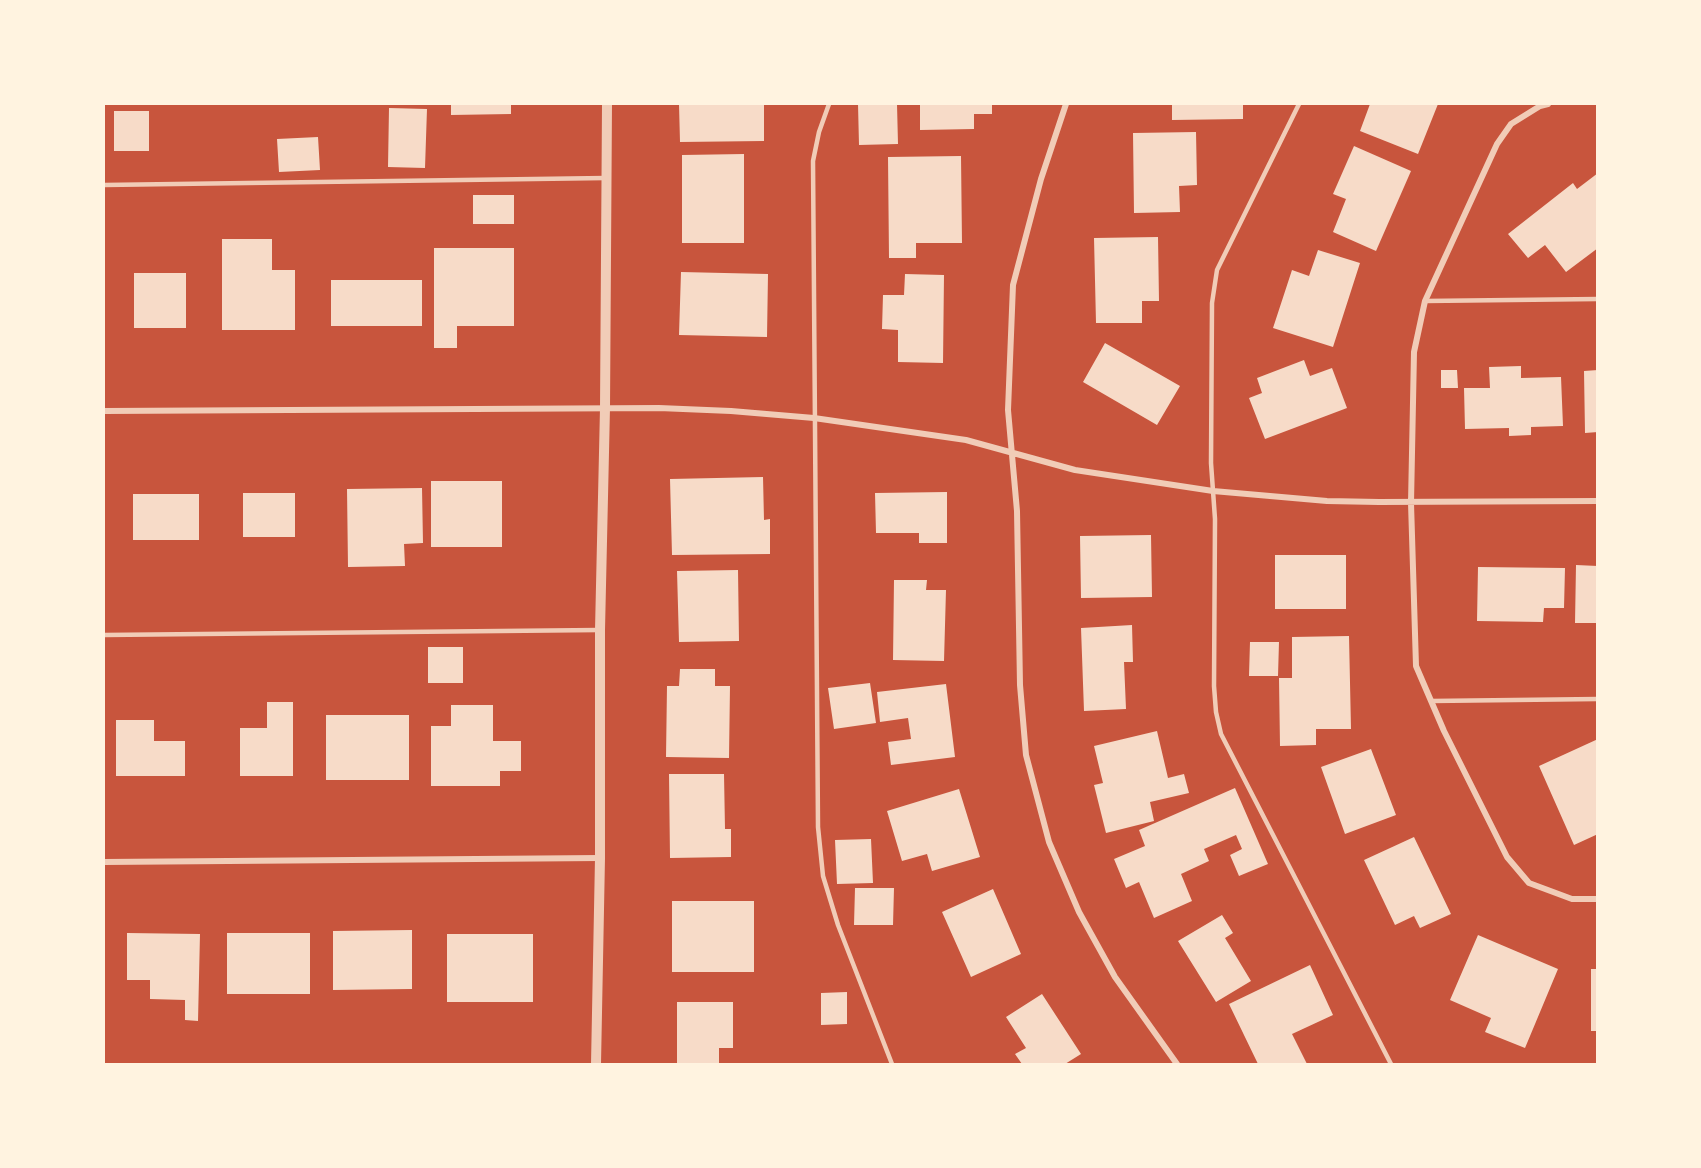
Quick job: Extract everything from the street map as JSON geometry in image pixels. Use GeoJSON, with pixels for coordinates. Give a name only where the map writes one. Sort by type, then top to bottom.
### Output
{"type":"FeatureCollection","features":[{"type":"Feature","properties":{"kind":"street"},"geometry":{"type":"LineString","coordinates":[[596,1065],[607,104]]}},
{"type":"Feature","properties":{"kind":"street"},"geometry":{"type":"LineString","coordinates":[[1066,104],[1041,179],[1013,285],[1008,410],[1017,511],[1019,674],[1026,755],[1046,831],[1079,912],[1116,977],[1177,1065]]}},
{"type":"Feature","properties":{"kind":"street"},"geometry":{"type":"LineString","coordinates":[[1548,104],[1540,106],[1511,124],[1497,144],[1425,301],[1414,352],[1411,503],[1416,666],[1506,857],[1529,883],[1572,899],[1598,899]]}},
{"type":"Feature","properties":{"kind":"street"},"geometry":{"type":"LineString","coordinates":[[104,411],[605,408],[731,411],[814,418],[966,440],[1075,470],[1213,491],[1327,501],[1411,503],[1598,501]]}},
{"type":"Feature","properties":{"kind":"street"},"geometry":{"type":"LineString","coordinates":[[104,862],[600,858]]}},
{"type":"Feature","properties":{"kind":"lane"},"geometry":{"type":"LineString","coordinates":[[830,104],[819,132],[813,161],[818,827],[823,876],[838,925],[892,1065]]}},
{"type":"Feature","properties":{"kind":"lane"},"geometry":{"type":"LineString","coordinates":[[1299,104],[1217,270],[1212,303],[1210,462],[1215,519],[1214,686],[1216,712],[1221,734],[1391,1065]]}},
{"type":"Feature","properties":{"kind":"lane"},"geometry":{"type":"LineString","coordinates":[[104,184],[606,178]]}},
{"type":"Feature","properties":{"kind":"lane"},"geometry":{"type":"LineString","coordinates":[[1425,301],[1598,299]]}},
{"type":"Feature","properties":{"kind":"lane"},"geometry":{"type":"LineString","coordinates":[[104,635],[600,630]]}},
{"type":"Feature","properties":{"kind":"lane"},"geometry":{"type":"LineString","coordinates":[[1431,701],[1598,699]]}},
{"type":"Feature","properties":{"kind":"building"},"geometry":{"type":"Polygon","coordinates":[[[451,104],[511,104],[511,114],[451,115],[451,104]]]}},
{"type":"Feature","properties":{"kind":"building"},"geometry":{"type":"Polygon","coordinates":[[[679,104],[764,104],[764,141],[680,142],[679,104]]]}},
{"type":"Feature","properties":{"kind":"building"},"geometry":{"type":"Polygon","coordinates":[[[858,104],[897,104],[898,144],[859,145],[858,104]]]}},
{"type":"Feature","properties":{"kind":"building"},"geometry":{"type":"Polygon","coordinates":[[[920,104],[992,104],[992,114],[974,114],[974,129],[920,130],[920,104]]]}},
{"type":"Feature","properties":{"kind":"building"},"geometry":{"type":"Polygon","coordinates":[[[1172,104],[1243,104],[1243,119],[1172,120],[1172,104]]]}},
{"type":"Feature","properties":{"kind":"building"},"geometry":{"type":"Polygon","coordinates":[[[1370,104],[1438,104],[1418,154],[1360,131],[1370,104]]]}},
{"type":"Feature","properties":{"kind":"building"},"geometry":{"type":"Polygon","coordinates":[[[389,108],[427,109],[425,168],[388,167],[389,108]]]}},
{"type":"Feature","properties":{"kind":"building"},"geometry":{"type":"Polygon","coordinates":[[[114,111],[149,111],[149,151],[114,151],[114,111]]]}},
{"type":"Feature","properties":{"kind":"building"},"geometry":{"type":"Polygon","coordinates":[[[1196,132],[1197,185],[1179,186],[1180,212],[1134,213],[1133,133],[1196,132]]]}},
{"type":"Feature","properties":{"kind":"building"},"geometry":{"type":"Polygon","coordinates":[[[318,137],[320,170],[279,172],[277,139],[318,137]]]}},
{"type":"Feature","properties":{"kind":"building"},"geometry":{"type":"Polygon","coordinates":[[[1354,146],[1411,171],[1376,251],[1333,232],[1346,199],[1333,194],[1354,146]]]}},
{"type":"Feature","properties":{"kind":"building"},"geometry":{"type":"Polygon","coordinates":[[[744,154],[744,243],[682,243],[682,155],[744,154]]]}},
{"type":"Feature","properties":{"kind":"building"},"geometry":{"type":"Polygon","coordinates":[[[961,156],[962,243],[916,243],[916,258],[889,258],[888,157],[961,156]]]}},
{"type":"Feature","properties":{"kind":"building"},"geometry":{"type":"Polygon","coordinates":[[[1598,173],[1598,248],[1566,272],[1545,245],[1528,258],[1508,234],[1573,183],[1577,189],[1598,173]]]}},
{"type":"Feature","properties":{"kind":"building"},"geometry":{"type":"Polygon","coordinates":[[[473,195],[514,195],[514,224],[473,224],[473,195]]]}},
{"type":"Feature","properties":{"kind":"building"},"geometry":{"type":"Polygon","coordinates":[[[1158,237],[1159,301],[1142,301],[1142,323],[1096,323],[1094,238],[1158,237]]]}},
{"type":"Feature","properties":{"kind":"building"},"geometry":{"type":"Polygon","coordinates":[[[222,239],[272,239],[272,270],[295,270],[295,330],[222,330],[222,239]]]}},
{"type":"Feature","properties":{"kind":"building"},"geometry":{"type":"Polygon","coordinates":[[[434,248],[514,248],[514,326],[457,326],[457,348],[434,348],[434,248]]]}},
{"type":"Feature","properties":{"kind":"building"},"geometry":{"type":"Polygon","coordinates":[[[1318,250],[1360,263],[1333,347],[1273,328],[1292,270],[1309,276],[1318,250]]]}},
{"type":"Feature","properties":{"kind":"building"},"geometry":{"type":"Polygon","coordinates":[[[681,272],[768,274],[767,337],[679,335],[681,272]]]}},
{"type":"Feature","properties":{"kind":"building"},"geometry":{"type":"Polygon","coordinates":[[[134,273],[186,273],[186,328],[134,328],[134,273]]]}},
{"type":"Feature","properties":{"kind":"building"},"geometry":{"type":"Polygon","coordinates":[[[905,274],[944,275],[943,363],[898,362],[898,330],[882,329],[883,295],[904,295],[905,274]]]}},
{"type":"Feature","properties":{"kind":"building"},"geometry":{"type":"Polygon","coordinates":[[[331,280],[422,280],[422,326],[331,326],[331,280]]]}},
{"type":"Feature","properties":{"kind":"building"},"geometry":{"type":"Polygon","coordinates":[[[1105,343],[1180,386],[1157,425],[1083,382],[1105,343]]]}},
{"type":"Feature","properties":{"kind":"building"},"geometry":{"type":"Polygon","coordinates":[[[1304,360],[1310,376],[1332,368],[1347,408],[1265,439],[1249,398],[1262,393],[1257,378],[1304,360]]]}},
{"type":"Feature","properties":{"kind":"building"},"geometry":{"type":"Polygon","coordinates":[[[1521,366],[1521,378],[1561,377],[1563,426],[1531,427],[1531,435],[1509,436],[1509,428],[1465,429],[1464,388],[1490,388],[1489,367],[1521,366]]]}},
{"type":"Feature","properties":{"kind":"building"},"geometry":{"type":"Polygon","coordinates":[[[1441,370],[1457,370],[1458,388],[1441,388],[1441,370]]]}},
{"type":"Feature","properties":{"kind":"building"},"geometry":{"type":"Polygon","coordinates":[[[1598,370],[1598,432],[1585,433],[1584,371],[1598,370]]]}},
{"type":"Feature","properties":{"kind":"building"},"geometry":{"type":"Polygon","coordinates":[[[763,477],[764,520],[770,519],[770,554],[672,555],[670,479],[763,477]]]}},
{"type":"Feature","properties":{"kind":"building"},"geometry":{"type":"Polygon","coordinates":[[[431,481],[502,481],[502,547],[431,547],[431,481]]]}},
{"type":"Feature","properties":{"kind":"building"},"geometry":{"type":"Polygon","coordinates":[[[422,488],[423,543],[404,544],[405,566],[348,567],[347,489],[422,488]]]}},
{"type":"Feature","properties":{"kind":"building"},"geometry":{"type":"Polygon","coordinates":[[[947,492],[947,543],[919,543],[919,533],[876,533],[875,493],[947,492]]]}},
{"type":"Feature","properties":{"kind":"building"},"geometry":{"type":"Polygon","coordinates":[[[243,493],[295,493],[295,537],[243,537],[243,493]]]}},
{"type":"Feature","properties":{"kind":"building"},"geometry":{"type":"Polygon","coordinates":[[[133,494],[199,494],[199,540],[133,540],[133,494]]]}},
{"type":"Feature","properties":{"kind":"building"},"geometry":{"type":"Polygon","coordinates":[[[1151,535],[1152,597],[1081,598],[1080,536],[1151,535]]]}},
{"type":"Feature","properties":{"kind":"building"},"geometry":{"type":"Polygon","coordinates":[[[1275,555],[1346,555],[1346,609],[1275,609],[1275,555]]]}},
{"type":"Feature","properties":{"kind":"building"},"geometry":{"type":"Polygon","coordinates":[[[1576,565],[1598,566],[1598,623],[1575,623],[1576,565]]]}},
{"type":"Feature","properties":{"kind":"building"},"geometry":{"type":"Polygon","coordinates":[[[1478,567],[1565,568],[1564,608],[1544,608],[1543,622],[1477,621],[1478,567]]]}},
{"type":"Feature","properties":{"kind":"building"},"geometry":{"type":"Polygon","coordinates":[[[738,570],[739,641],[679,642],[677,571],[738,570]]]}},
{"type":"Feature","properties":{"kind":"building"},"geometry":{"type":"Polygon","coordinates":[[[894,580],[927,580],[926,590],[946,590],[944,661],[893,660],[894,580]]]}},
{"type":"Feature","properties":{"kind":"building"},"geometry":{"type":"Polygon","coordinates":[[[1132,625],[1133,662],[1124,662],[1126,709],[1084,711],[1081,628],[1132,625]]]}},
{"type":"Feature","properties":{"kind":"building"},"geometry":{"type":"Polygon","coordinates":[[[1349,636],[1351,729],[1316,729],[1316,745],[1280,746],[1279,678],[1292,678],[1292,637],[1349,636]]]}},
{"type":"Feature","properties":{"kind":"building"},"geometry":{"type":"Polygon","coordinates":[[[1250,642],[1279,642],[1278,676],[1249,676],[1250,642]]]}},
{"type":"Feature","properties":{"kind":"building"},"geometry":{"type":"Polygon","coordinates":[[[428,647],[463,647],[463,683],[428,683],[428,647]]]}},
{"type":"Feature","properties":{"kind":"building"},"geometry":{"type":"Polygon","coordinates":[[[680,669],[715,669],[715,686],[730,686],[729,758],[666,757],[667,686],[679,686],[680,669]]]}},
{"type":"Feature","properties":{"kind":"building"},"geometry":{"type":"Polygon","coordinates":[[[870,683],[876,723],[834,729],[828,688],[870,683]]]}},
{"type":"Feature","properties":{"kind":"building"},"geometry":{"type":"Polygon","coordinates":[[[946,684],[955,757],[891,765],[888,742],[911,739],[908,718],[880,722],[877,692],[946,684]]]}},
{"type":"Feature","properties":{"kind":"building"},"geometry":{"type":"Polygon","coordinates":[[[267,702],[293,702],[293,776],[240,776],[240,728],[267,728],[267,702]]]}},
{"type":"Feature","properties":{"kind":"building"},"geometry":{"type":"Polygon","coordinates":[[[451,705],[493,705],[493,741],[521,741],[521,771],[500,771],[500,786],[431,786],[431,726],[451,726],[451,705]]]}},
{"type":"Feature","properties":{"kind":"building"},"geometry":{"type":"Polygon","coordinates":[[[326,715],[409,715],[409,780],[326,780],[326,715]]]}},
{"type":"Feature","properties":{"kind":"building"},"geometry":{"type":"Polygon","coordinates":[[[116,720],[154,720],[154,741],[185,741],[185,776],[116,776],[116,720]]]}},
{"type":"Feature","properties":{"kind":"building"},"geometry":{"type":"Polygon","coordinates":[[[1157,731],[1168,778],[1184,774],[1189,793],[1150,802],[1154,821],[1106,833],[1094,785],[1103,783],[1094,746],[1157,731]]]}},
{"type":"Feature","properties":{"kind":"building"},"geometry":{"type":"Polygon","coordinates":[[[1598,739],[1598,834],[1574,845],[1539,766],[1598,739]]]}},
{"type":"Feature","properties":{"kind":"building"},"geometry":{"type":"Polygon","coordinates":[[[1371,749],[1396,815],[1345,834],[1321,767],[1371,749]]]}},
{"type":"Feature","properties":{"kind":"building"},"geometry":{"type":"Polygon","coordinates":[[[669,774],[724,774],[725,829],[731,829],[731,857],[670,858],[669,774]]]}},
{"type":"Feature","properties":{"kind":"building"},"geometry":{"type":"Polygon","coordinates":[[[1235,788],[1268,864],[1239,876],[1230,855],[1242,849],[1236,835],[1204,849],[1209,861],[1181,874],[1192,901],[1154,918],[1139,882],[1126,888],[1114,859],[1145,846],[1139,830],[1235,788]]]}},
{"type":"Feature","properties":{"kind":"building"},"geometry":{"type":"Polygon","coordinates":[[[959,789],[980,857],[932,871],[927,854],[902,861],[887,811],[959,789]]]}},
{"type":"Feature","properties":{"kind":"building"},"geometry":{"type":"Polygon","coordinates":[[[1414,837],[1451,914],[1420,928],[1414,916],[1395,925],[1364,860],[1414,837]]]}},
{"type":"Feature","properties":{"kind":"building"},"geometry":{"type":"Polygon","coordinates":[[[871,839],[873,883],[837,884],[835,840],[871,839]]]}},
{"type":"Feature","properties":{"kind":"building"},"geometry":{"type":"Polygon","coordinates":[[[855,888],[894,888],[893,925],[854,925],[855,888]]]}},
{"type":"Feature","properties":{"kind":"building"},"geometry":{"type":"Polygon","coordinates":[[[993,889],[1021,954],[971,977],[942,912],[993,889]]]}},
{"type":"Feature","properties":{"kind":"building"},"geometry":{"type":"Polygon","coordinates":[[[672,901],[754,901],[754,972],[672,972],[672,901]]]}},
{"type":"Feature","properties":{"kind":"building"},"geometry":{"type":"Polygon","coordinates":[[[1222,915],[1233,933],[1225,938],[1251,981],[1216,1002],[1178,941],[1222,915]]]}},
{"type":"Feature","properties":{"kind":"building"},"geometry":{"type":"Polygon","coordinates":[[[412,930],[412,989],[333,990],[333,931],[412,930]]]}},
{"type":"Feature","properties":{"kind":"building"},"geometry":{"type":"Polygon","coordinates":[[[127,933],[200,934],[198,1021],[185,1020],[185,1000],[150,999],[150,980],[127,980],[127,933]]]}},
{"type":"Feature","properties":{"kind":"building"},"geometry":{"type":"Polygon","coordinates":[[[227,933],[310,933],[310,994],[227,994],[227,933]]]}},
{"type":"Feature","properties":{"kind":"building"},"geometry":{"type":"Polygon","coordinates":[[[447,934],[533,934],[533,1002],[447,1002],[447,934]]]}},
{"type":"Feature","properties":{"kind":"building"},"geometry":{"type":"Polygon","coordinates":[[[1478,935],[1558,969],[1525,1048],[1485,1032],[1491,1018],[1450,1000],[1478,935]]]}},
{"type":"Feature","properties":{"kind":"building"},"geometry":{"type":"Polygon","coordinates":[[[1310,965],[1333,1015],[1292,1034],[1307,1064],[1258,1064],[1229,1004],[1310,965]]]}},
{"type":"Feature","properties":{"kind":"building"},"geometry":{"type":"Polygon","coordinates":[[[1591,969],[1598,969],[1598,1031],[1591,1031],[1591,969]]]}},
{"type":"Feature","properties":{"kind":"building"},"geometry":{"type":"Polygon","coordinates":[[[847,992],[847,1024],[821,1025],[821,993],[847,992]]]}},
{"type":"Feature","properties":{"kind":"building"},"geometry":{"type":"Polygon","coordinates":[[[1042,994],[1081,1054],[1065,1064],[1022,1064],[1015,1054],[1026,1048],[1006,1017],[1042,994]]]}},
{"type":"Feature","properties":{"kind":"building"},"geometry":{"type":"Polygon","coordinates":[[[677,1002],[733,1002],[733,1048],[719,1048],[719,1064],[677,1064],[677,1002]]]}}]}
